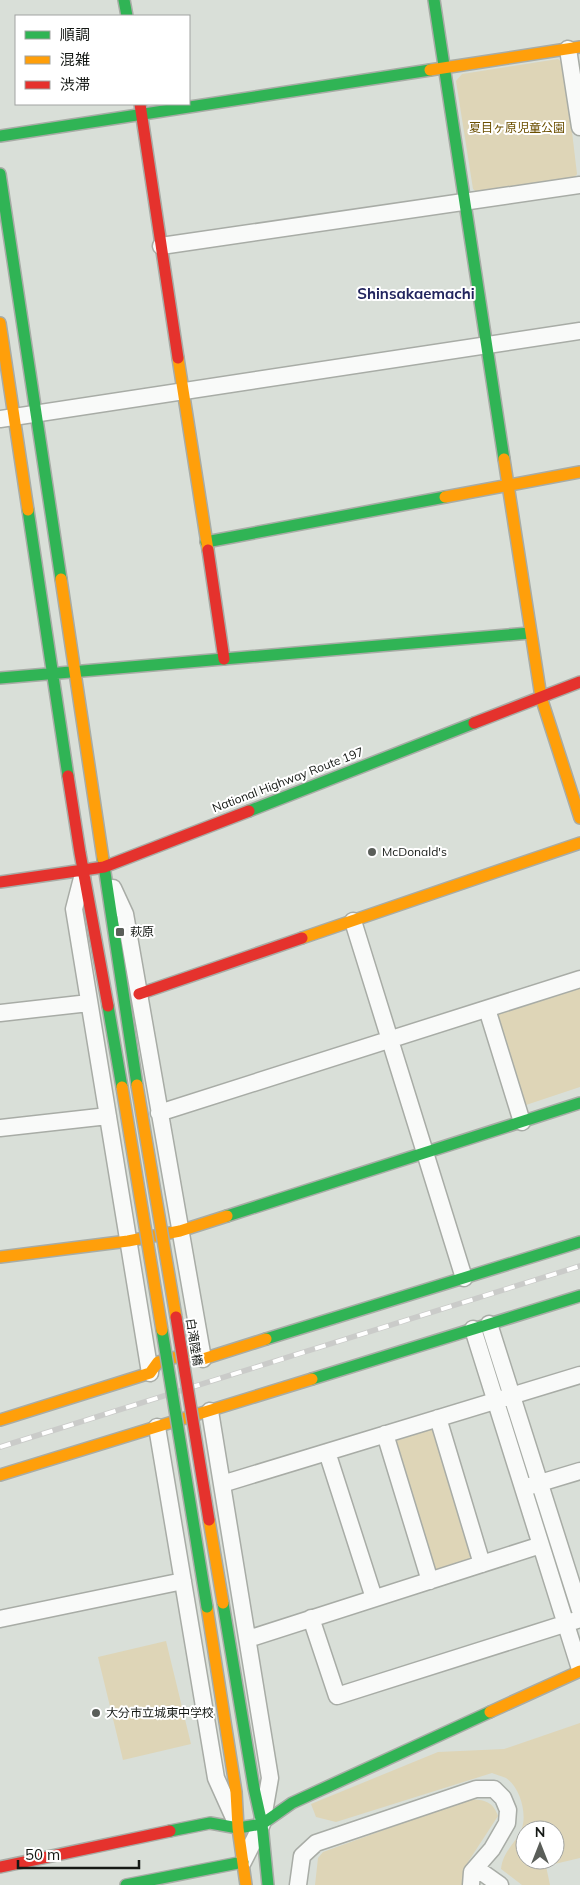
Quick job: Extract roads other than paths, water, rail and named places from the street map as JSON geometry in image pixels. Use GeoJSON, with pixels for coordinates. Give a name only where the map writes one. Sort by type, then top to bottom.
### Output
{"type":"FeatureCollection","features":[{"type":"Feature","properties":{"kind":"main road"},"geometry":{"type":"LineString","coordinates":[[124,0],[127,15]]}},
{"type":"Feature","properties":{"kind":"main road"},"geometry":{"type":"LineString","coordinates":[[434,0],[507,486],[541,697],[580,818]]}},
{"type":"Feature","properties":{"kind":"main road"},"geometry":{"type":"LineString","coordinates":[[190,102],[444,68],[574,48]]}},
{"type":"Feature","properties":{"kind":"main road"},"geometry":{"type":"LineString","coordinates":[[0,136],[171,105]]}},
{"type":"Feature","properties":{"kind":"main road"},"geometry":{"type":"LineString","coordinates":[[141,109],[224,659]]}},
{"type":"Feature","properties":{"kind":"main road","name":"白滝陸橋"},"geometry":{"type":"LineString","coordinates":[[0,174],[75,672],[106,847],[104,867],[137,1084],[254,1788],[262,1824],[268,1885]]}},
{"type":"Feature","properties":{"kind":"main road"},"geometry":{"type":"LineString","coordinates":[[0,323],[7,418],[52,674],[75,853],[84,871],[122,1087],[208,1606],[236,1792],[238,1828],[246,1885]]}},
{"type":"Feature","properties":{"kind":"main road"},"geometry":{"type":"LineString","coordinates":[[206,542],[580,472]]}},
{"type":"Feature","properties":{"kind":"main road"},"geometry":{"type":"LineString","coordinates":[[0,678],[530,633]]}},
{"type":"Feature","properties":{"kind":"main road","name":"National Highway Route 197"},"geometry":{"type":"LineString","coordinates":[[0,882],[104,867],[580,682]]}},
{"type":"Feature","properties":{"kind":"main road"},"geometry":{"type":"LineString","coordinates":[[138,994],[580,844]]}},
{"type":"Feature","properties":{"kind":"main road"},"geometry":{"type":"LineString","coordinates":[[75,853],[106,847]]}},
{"type":"Feature","properties":{"kind":"main road"},"geometry":{"type":"LineString","coordinates":[[0,1257],[128,1241],[180,1231],[580,1103]]}},
{"type":"Feature","properties":{"kind":"main road"},"geometry":{"type":"LineString","coordinates":[[0,1420],[150,1373],[158,1362],[188,1354],[203,1359],[580,1242]]}},
{"type":"Feature","properties":{"kind":"main road"},"geometry":{"type":"LineString","coordinates":[[0,1475],[580,1296]]}},
{"type":"Feature","properties":{"kind":"main road"},"geometry":{"type":"LineString","coordinates":[[0,1867],[210,1823],[238,1828],[262,1824],[292,1803],[580,1670]]}},
{"type":"Feature","properties":{"kind":"main road"},"geometry":{"type":"LineString","coordinates":[[126,1885],[243,1862]]}},
{"type":"Feature","properties":{"kind":"street"},"geometry":{"type":"LineString","coordinates":[[574,48],[580,127]]}},
{"type":"Feature","properties":{"kind":"street"},"geometry":{"type":"LineString","coordinates":[[161,246],[580,185]]}},
{"type":"Feature","properties":{"kind":"street"},"geometry":{"type":"LineString","coordinates":[[7,418],[580,331]]}},
{"type":"Feature","properties":{"kind":"street"},"geometry":{"type":"LineString","coordinates":[[104,867],[124,914],[203,1359]]}},
{"type":"Feature","properties":{"kind":"street"},"geometry":{"type":"LineString","coordinates":[[84,871],[74,910],[150,1373]]}},
{"type":"Feature","properties":{"kind":"street"},"geometry":{"type":"LineString","coordinates":[[353,921],[464,1278]]}},
{"type":"Feature","properties":{"kind":"street"},"geometry":{"type":"LineString","coordinates":[[159,1113],[580,979]]}},
{"type":"Feature","properties":{"kind":"street"},"geometry":{"type":"LineString","coordinates":[[0,1013],[89,1003]]}},
{"type":"Feature","properties":{"kind":"street"},"geometry":{"type":"LineString","coordinates":[[487,1009],[522,1122]]}},
{"type":"Feature","properties":{"kind":"street"},"geometry":{"type":"LineString","coordinates":[[0,1128],[108,1116]]}},
{"type":"Feature","properties":{"kind":"street"},"geometry":{"type":"LineString","coordinates":[[489,1324],[540,1483],[573,1566],[580,1610]]}},
{"type":"Feature","properties":{"kind":"street"},"geometry":{"type":"LineString","coordinates":[[473,1330],[550,1573],[573,1621],[580,1670]]}},
{"type":"Feature","properties":{"kind":"street"},"geometry":{"type":"LineString","coordinates":[[222,1484],[580,1375]]}},
{"type":"Feature","properties":{"kind":"street"},"geometry":{"type":"LineString","coordinates":[[210,1411],[270,1778],[262,1824],[243,1862]]}},
{"type":"Feature","properties":{"kind":"street"},"geometry":{"type":"LineString","coordinates":[[438,1418],[482,1564]]}},
{"type":"Feature","properties":{"kind":"street"},"geometry":{"type":"LineString","coordinates":[[157,1427],[216,1778],[238,1828]]}},
{"type":"Feature","properties":{"kind":"street"},"geometry":{"type":"LineString","coordinates":[[385,1434],[430,1581]]}},
{"type":"Feature","properties":{"kind":"street"},"geometry":{"type":"LineString","coordinates":[[327,1452],[374,1598]]}},
{"type":"Feature","properties":{"kind":"street"},"geometry":{"type":"LineString","coordinates":[[523,1488],[580,1471]]}},
{"type":"Feature","properties":{"kind":"street"},"geometry":{"type":"LineString","coordinates":[[248,1639],[541,1545]]}},
{"type":"Feature","properties":{"kind":"street"},"geometry":{"type":"LineString","coordinates":[[550,1573],[573,1566]]}},
{"type":"Feature","properties":{"kind":"street"},"geometry":{"type":"LineString","coordinates":[[0,1619],[183,1581]]}},
{"type":"Feature","properties":{"kind":"street"},"geometry":{"type":"LineString","coordinates":[[311,1618],[337,1696],[573,1621]]}},
{"type":"Feature","properties":{"kind":"street"},"geometry":{"type":"LineString","coordinates":[[298,1885],[302,1856],[316,1843],[476,1789],[494,1790],[503,1798],[508,1810],[507,1823],[492,1849],[472,1872],[471,1885]]}},
{"type":"Feature","properties":{"kind":"street"},"geometry":{"type":"LineString","coordinates":[[476,1868],[500,1885]]}},
{"type":"Feature","properties":{"kind":"railway"},"geometry":{"type":"LineString","coordinates":[[0,1447],[580,1266]]}},
{"type":"Feature","properties":{"kind":"place","name":"McDonald's"},"geometry":{"type":"Point","coordinates":[372,852]}},
{"type":"Feature","properties":{"kind":"place","name":"萩原"},"geometry":{"type":"Point","coordinates":[120,932]}},
{"type":"Feature","properties":{"kind":"place","name":"大分市立城東中学校"},"geometry":{"type":"Point","coordinates":[96,1713]}},
{"type":"Feature","properties":{"kind":"district","name":"Shinsakaemachi"},"geometry":{"type":"Point","coordinates":[416,294]}},
{"type":"Feature","properties":{"kind":"park label","name":"夏目ヶ原児童公園"},"geometry":{"type":"Point","coordinates":[517,128]}}]}
